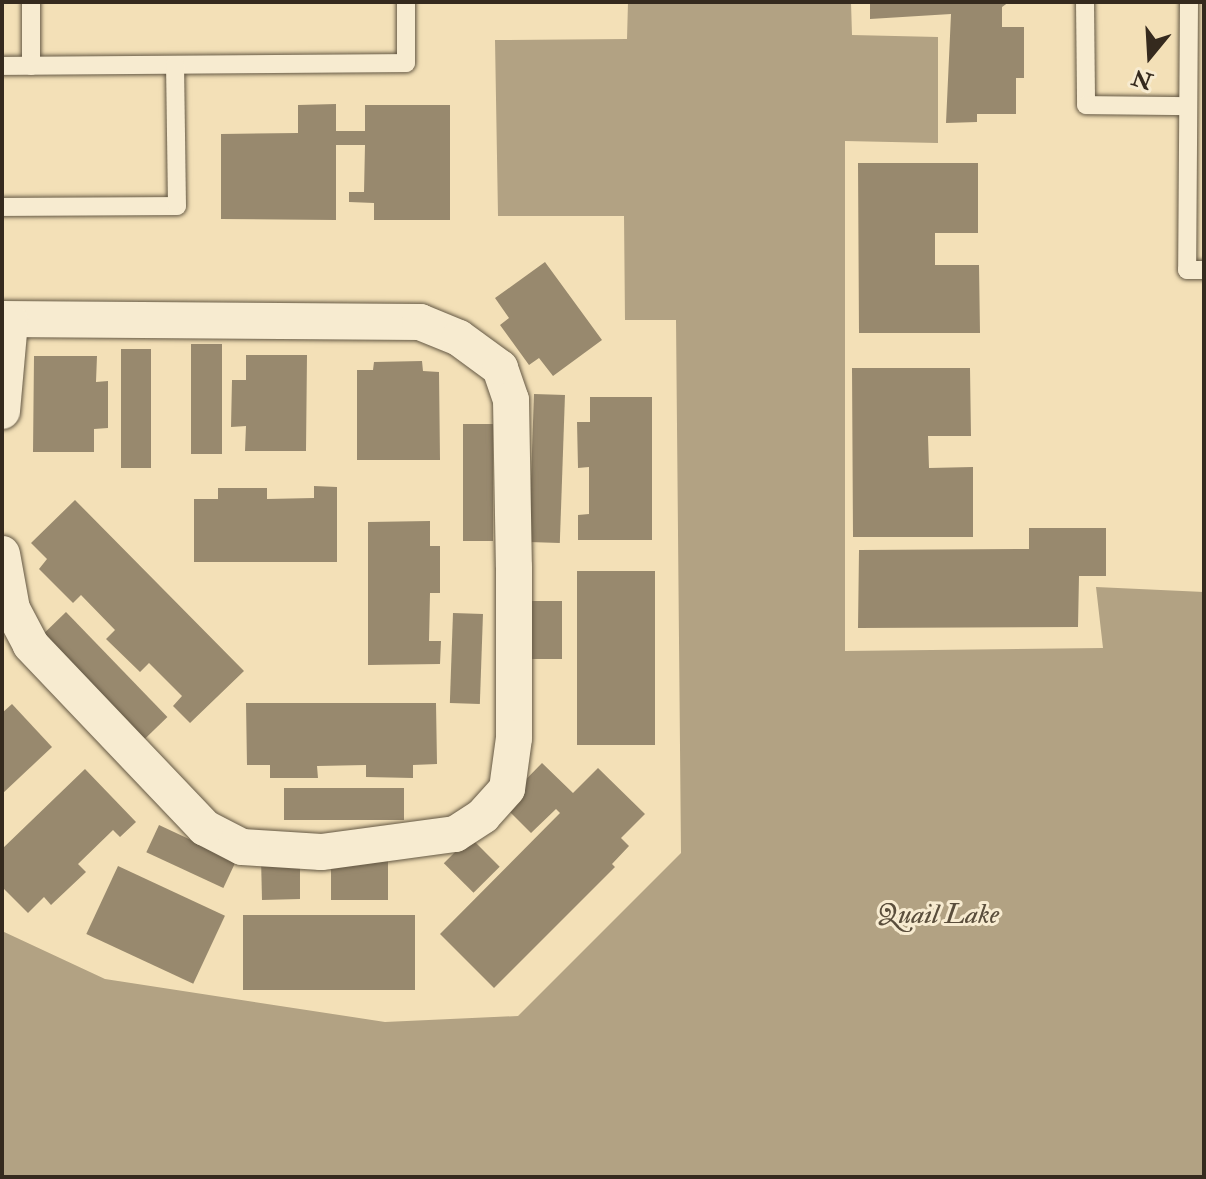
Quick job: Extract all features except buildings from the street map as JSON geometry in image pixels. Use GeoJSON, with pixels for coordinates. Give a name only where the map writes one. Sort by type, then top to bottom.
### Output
{"type":"FeatureCollection","features":[{"type":"Feature","properties":{"kind":"street"},"geometry":{"type":"LineString","coordinates":[[2,411],[6,320],[420,322],[459,338],[500,368],[511,400],[514,552],[514,738],[507,789],[483,816],[455,834],[321,852],[242,847],[205,828],[31,645],[12,609],[2,554]]}},
{"type":"Feature","properties":{"kind":"lane"},"geometry":{"type":"LineString","coordinates":[[31,2],[31,66]]}},
{"type":"Feature","properties":{"kind":"lane"},"geometry":{"type":"LineString","coordinates":[[2,66],[406,63],[406,2]]}},
{"type":"Feature","properties":{"kind":"lane"},"geometry":{"type":"LineString","coordinates":[[1085,2],[1086,105],[1187,106]]}},
{"type":"Feature","properties":{"kind":"lane"},"geometry":{"type":"LineString","coordinates":[[1189,2],[1187,270],[1204,270]]}},
{"type":"Feature","properties":{"kind":"lane"},"geometry":{"type":"LineString","coordinates":[[2,207],[177,206],[175,65]]}},
{"type":"Feature","properties":{"kind":"water","name":"Quail Lake"},"geometry":{"type":"Polygon","coordinates":[[[628,2],[851,2],[852,35],[938,37],[938,143],[845,141],[845,651],[1103,648],[1096,587],[1204,592],[1204,1177],[2,1177],[2,931],[105,979],[385,1022],[518,1016],[681,853],[676,320],[625,320],[624,216],[498,216],[495,40],[627,39],[628,2]]]}}]}
